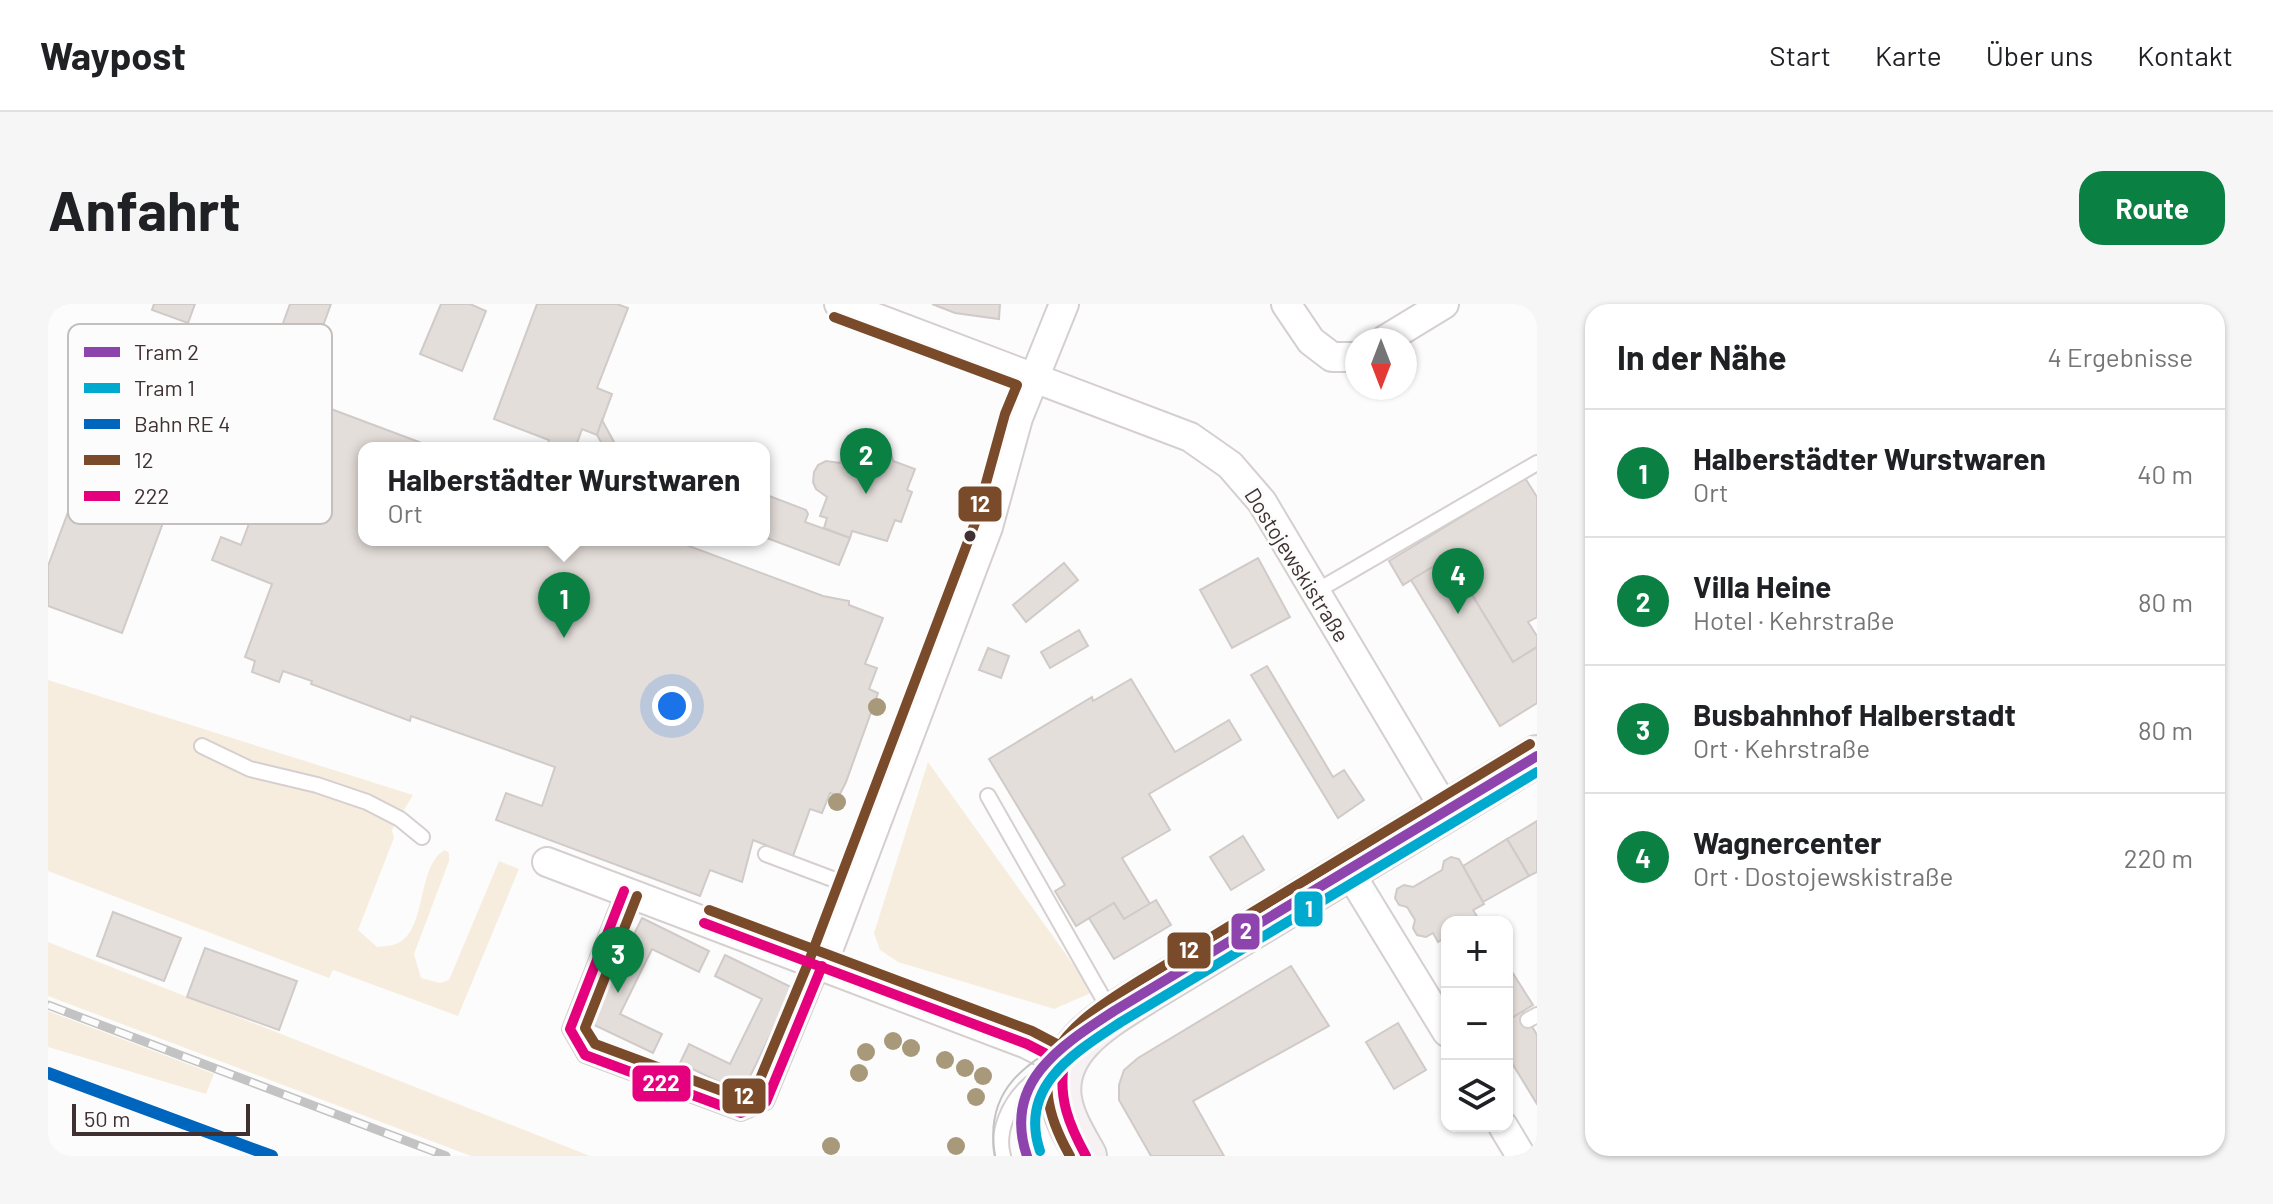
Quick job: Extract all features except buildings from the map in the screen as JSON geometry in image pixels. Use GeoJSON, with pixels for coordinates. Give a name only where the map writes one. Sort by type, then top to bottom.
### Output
{"type":"FeatureCollection","features":[{"type":"Feature","properties":{"kind":"street","name":"Dostojewskistraße"},"geometry":{"type":"LineString","coordinates":[[839,304],[1190,437],[1230,465],[1262,502],[1446,811]]}},
{"type":"Feature","properties":{"kind":"street"},"geometry":{"type":"LineString","coordinates":[[822,966],[988,527],[1018,418],[1064,304]]}},
{"type":"Feature","properties":{"kind":"street"},"geometry":{"type":"LineString","coordinates":[[1286,304],[1311,341],[1332,357],[1345,357]]}},
{"type":"Feature","properties":{"kind":"street"},"geometry":{"type":"LineString","coordinates":[[1405,328],[1444,304]]}},
{"type":"Feature","properties":{"kind":"street"},"geometry":{"type":"LineString","coordinates":[[1086,1156],[1071,1128],[1061,1099],[1061,1080],[1064,1063],[1090,1032],[1112,1014],[1537,756]]}},
{"type":"Feature","properties":{"kind":"street"},"geometry":{"type":"LineString","coordinates":[[547,862],[1027,1044],[1064,1063]]}},
{"type":"Feature","properties":{"kind":"street"},"geometry":{"type":"LineString","coordinates":[[1348,870],[1441,1022]]}},
{"type":"Feature","properties":{"kind":"street"},"geometry":{"type":"LineString","coordinates":[[1507,1132],[1521,1156]]}},
{"type":"Feature","properties":{"kind":"lane"},"geometry":{"type":"LineString","coordinates":[[1315,592],[1537,463]]}},
{"type":"Feature","properties":{"kind":"lane"},"geometry":{"type":"LineString","coordinates":[[202,746],[250,769],[317,785],[367,802],[400,819],[422,837]]}},
{"type":"Feature","properties":{"kind":"lane"},"geometry":{"type":"LineString","coordinates":[[988,796],[1112,1014]]}},
{"type":"Feature","properties":{"kind":"lane"},"geometry":{"type":"LineString","coordinates":[[766,854],[851,886]]}},
{"type":"Feature","properties":{"kind":"lane"},"geometry":{"type":"LineString","coordinates":[[624,891],[570,1029],[585,1055],[660,1085],[741,1113],[766,1102],[822,966]]}},
{"type":"Feature","properties":{"kind":"lane"},"geometry":{"type":"LineString","coordinates":[[1003,1156],[1002,1129],[1007,1114],[1029,1085],[1064,1063]]}},
{"type":"Feature","properties":{"kind":"shaded area"},"geometry":{"type":"Polygon","coordinates":[[[48,680],[413,795],[392,830],[394,838],[358,930],[377,947],[396,944],[406,937],[418,913],[430,869],[445,850],[449,853],[449,861],[414,954],[421,978],[440,983],[449,980],[499,861],[519,869],[458,1016],[333,970],[329,978],[48,871],[48,680]]]}},
{"type":"Feature","properties":{"kind":"shaded area"},"geometry":{"type":"Polygon","coordinates":[[[928,762],[1093,992],[1054,1009],[898,962],[880,950],[874,933],[928,762]]]}},
{"type":"Feature","properties":{"kind":"shaded area"},"geometry":{"type":"Polygon","coordinates":[[[48,942],[590,1156],[471,1156],[48,996],[48,942]]]}},
{"type":"Feature","properties":{"kind":"shaded area"},"geometry":{"type":"Polygon","coordinates":[[[48,1011],[214,1074],[206,1094],[48,1047],[48,1011]]]}},
{"type":"Feature","properties":{"kind":"tram line","name":"2"},"geometry":{"type":"LineString","coordinates":[[1027,1156],[1021,1130],[1022,1107],[1029,1087],[1041,1069],[1074,1038],[1537,756]]}},
{"type":"Feature","properties":{"kind":"tram line","name":"1"},"geometry":{"type":"LineString","coordinates":[[1040,1151],[1035,1128],[1037,1108],[1044,1090],[1055,1074],[1085,1046],[1537,772]]}},
{"type":"Feature","properties":{"kind":"tram line"},"geometry":{"type":"LineString","coordinates":[[995,1156],[993,1132],[996,1111],[1003,1094],[1028,1066],[1082,1032]]}},
{"type":"Feature","properties":{"kind":"railway"},"geometry":{"type":"LineString","coordinates":[[48,1005],[446,1156]]}},
{"type":"Feature","properties":{"kind":"transit line","name":"12"},"geometry":{"type":"LineString","coordinates":[[637,896],[585,1028],[595,1044],[741,1098],[755,1091],[809,961],[975,523],[1005,414],[1017,385],[834,317]]}},
{"type":"Feature","properties":{"kind":"transit line","name":"12"},"geometry":{"type":"LineString","coordinates":[[1070,1156],[1055,1124],[1048,1097],[1049,1073],[1056,1052],[1088,1016],[1139,981],[1530,744]]}},
{"type":"Feature","properties":{"kind":"transit line","name":"222"},"geometry":{"type":"LineString","coordinates":[[624,891],[570,1029],[585,1055],[741,1113],[766,1102],[822,966]]}},
{"type":"Feature","properties":{"kind":"transit line","name":"12"},"geometry":{"type":"LineString","coordinates":[[709,910],[1032,1031],[1070,1051]]}},
{"type":"Feature","properties":{"kind":"transit line","name":"222"},"geometry":{"type":"LineString","coordinates":[[704,923],[1027,1044],[1064,1063],[1066,1111],[1086,1156]]}},
{"type":"Feature","properties":{"kind":"transit line"},"geometry":{"type":"LineString","coordinates":[[48,1073],[272,1156]]}},
{"type":"Feature","properties":{"kind":"place","name":"Villa Heine"},"geometry":{"type":"Point","coordinates":[866,494]}},
{"type":"Feature","properties":{"kind":"place","name":"Wagnercenter"},"geometry":{"type":"Point","coordinates":[1458,614]}},
{"type":"Feature","properties":{"kind":"place","name":"Halberstädter Wurstwaren"},"geometry":{"type":"Point","coordinates":[564,638]}},
{"type":"Feature","properties":{"kind":"place","name":"Busbahnhof Halberstadt"},"geometry":{"type":"Point","coordinates":[618,993]}}]}
